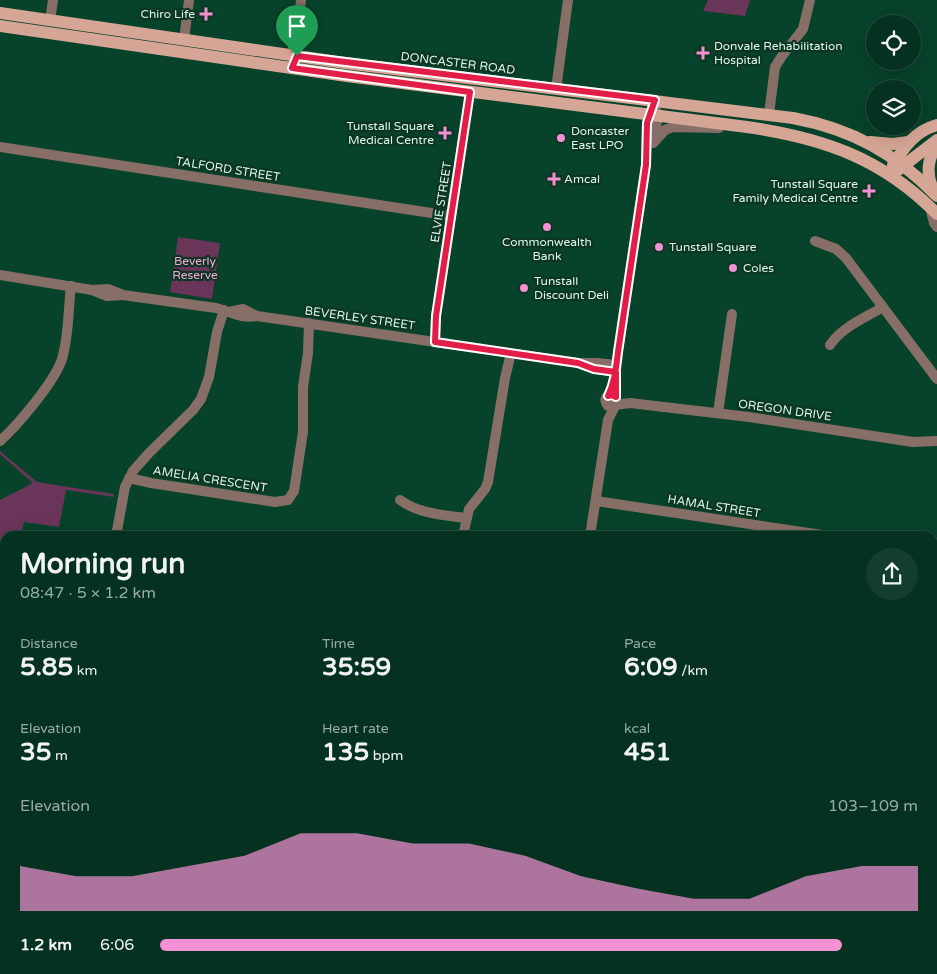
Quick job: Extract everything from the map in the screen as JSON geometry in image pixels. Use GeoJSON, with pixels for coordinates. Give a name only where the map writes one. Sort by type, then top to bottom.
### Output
{"type":"FeatureCollection","features":[{"type":"Feature","properties":{"kind":"main road","name":"DONCASTER ROAD"},"geometry":{"type":"LineString","coordinates":[[0,14],[294,56],[806,120],[865,141],[900,163],[936,194]]}},
{"type":"Feature","properties":{"kind":"main road"},"geometry":{"type":"LineString","coordinates":[[0,26],[470,92],[747,126],[801,136],[845,151],[888,174],[934,210]]}},
{"type":"Feature","properties":{"kind":"main road"},"geometry":{"type":"LineString","coordinates":[[292,68],[294,56]]}},
{"type":"Feature","properties":{"kind":"main road"},"geometry":{"type":"LineString","coordinates":[[865,141],[892,144],[913,138],[937,125]]}},
{"type":"Feature","properties":{"kind":"main road"},"geometry":{"type":"LineString","coordinates":[[841,131],[850,143],[845,151]]}},
{"type":"Feature","properties":{"kind":"main road"},"geometry":{"type":"LineString","coordinates":[[913,138],[923,138],[924,150]]}},
{"type":"Feature","properties":{"kind":"main road"},"geometry":{"type":"LineString","coordinates":[[900,163],[913,138]]}},
{"type":"Feature","properties":{"kind":"main road"},"geometry":{"type":"LineString","coordinates":[[888,174],[900,163],[937,142]]}},
{"type":"Feature","properties":{"kind":"main road"},"geometry":{"type":"LineString","coordinates":[[936,194],[929,181],[928,171],[937,142]]}},
{"type":"Feature","properties":{"kind":"street"},"geometry":{"type":"LineString","coordinates":[[50,21],[52,0]]}},
{"type":"Feature","properties":{"kind":"street"},"geometry":{"type":"LineString","coordinates":[[184,40],[189,0]]}},
{"type":"Feature","properties":{"kind":"street"},"geometry":{"type":"LineString","coordinates":[[294,56],[298,42],[297,33],[301,0]]}},
{"type":"Feature","properties":{"kind":"street"},"geometry":{"type":"LineString","coordinates":[[556,89],[568,0]]}},
{"type":"Feature","properties":{"kind":"street"},"geometry":{"type":"LineString","coordinates":[[769,114],[775,67],[803,29],[810,0]]}},
{"type":"Feature","properties":{"kind":"street","name":"ELVIE STREET"},"geometry":{"type":"LineString","coordinates":[[432,342],[470,92]]}},
{"type":"Feature","properties":{"kind":"street"},"geometry":{"type":"LineString","coordinates":[[591,531],[608,420],[613,401],[646,165],[646,138],[653,115],[655,100]]}},
{"type":"Feature","properties":{"kind":"street"},"geometry":{"type":"LineString","coordinates":[[646,165],[654,142],[653,115]]}},
{"type":"Feature","properties":{"kind":"street"},"geometry":{"type":"LineString","coordinates":[[654,142],[665,130],[675,126],[700,128],[747,126]]}},
{"type":"Feature","properties":{"kind":"street","name":"TALFORD STREET"},"geometry":{"type":"LineString","coordinates":[[0,148],[451,216]]}},
{"type":"Feature","properties":{"kind":"street"},"geometry":{"type":"LineString","coordinates":[[934,210],[934,223],[937,226]]}},
{"type":"Feature","properties":{"kind":"street"},"geometry":{"type":"LineString","coordinates":[[815,241],[828,245],[843,254],[937,378]]}},
{"type":"Feature","properties":{"kind":"street","name":"BEVERLEY STREET"},"geometry":{"type":"LineString","coordinates":[[0,275],[92,290],[107,296],[123,295],[223,310],[242,317],[257,316],[578,363],[597,363],[616,373]]}},
{"type":"Feature","properties":{"kind":"street"},"geometry":{"type":"LineString","coordinates":[[0,441],[55,375],[64,351],[74,287]]}},
{"type":"Feature","properties":{"kind":"street"},"geometry":{"type":"LineString","coordinates":[[830,345],[845,330],[883,307]]}},
{"type":"Feature","properties":{"kind":"street"},"geometry":{"type":"LineString","coordinates":[[117,531],[124,493],[129,478],[142,460],[193,410],[201,399],[209,377],[223,310]]}},
{"type":"Feature","properties":{"kind":"street"},"geometry":{"type":"LineString","coordinates":[[718,413],[732,314]]}},
{"type":"Feature","properties":{"kind":"street","name":"AMELIA CRESCENT"},"geometry":{"type":"LineString","coordinates":[[129,478],[275,502],[288,500],[294,491],[303,432],[303,382],[312,324]]}},
{"type":"Feature","properties":{"kind":"street"},"geometry":{"type":"LineString","coordinates":[[464,531],[469,510],[488,482],[508,353]]}},
{"type":"Feature","properties":{"kind":"street","name":"OREGON DRIVE"},"geometry":{"type":"LineString","coordinates":[[613,401],[718,413],[913,442],[937,441]]}},
{"type":"Feature","properties":{"kind":"street"},"geometry":{"type":"LineString","coordinates":[[400,500],[410,507],[424,512],[466,518]]}},
{"type":"Feature","properties":{"kind":"street","name":"HAMAL STREET"},"geometry":{"type":"LineString","coordinates":[[596,501],[787,531]]}},
{"type":"Feature","properties":{"kind":"green space"},"geometry":{"type":"Polygon","coordinates":[[[708,0],[750,0],[745,16],[703,11],[708,0]]]}},
{"type":"Feature","properties":{"kind":"green space","name":"Beverly Reserve"},"geometry":{"type":"Polygon","coordinates":[[[178,237],[220,243],[212,299],[170,292],[178,237]]]}},
{"type":"Feature","properties":{"kind":"green space"},"geometry":{"type":"Polygon","coordinates":[[[0,451],[37,482],[114,494],[114,497],[66,490],[59,527],[24,522],[22,531],[0,531],[0,500],[33,483],[0,454],[0,451]]]}},
{"type":"Feature","properties":{"kind":"place","name":"Chiro Life"},"geometry":{"type":"Point","coordinates":[206,14]}},
{"type":"Feature","properties":{"kind":"place","name":"Donvale Rehabilitation Hospital"},"geometry":{"type":"Point","coordinates":[703,53]}},
{"type":"Feature","properties":{"kind":"place","name":"Tunstall Square Medical Centre"},"geometry":{"type":"Point","coordinates":[445,133]}},
{"type":"Feature","properties":{"kind":"place","name":"Doncaster East LPO"},"geometry":{"type":"Point","coordinates":[561,138]}},
{"type":"Feature","properties":{"kind":"place","name":"Amcal"},"geometry":{"type":"Point","coordinates":[554,179]}},
{"type":"Feature","properties":{"kind":"place","name":"Tunstall Square Family Medical Centre"},"geometry":{"type":"Point","coordinates":[869,191]}},
{"type":"Feature","properties":{"kind":"place","name":"Commonwealth Bank"},"geometry":{"type":"Point","coordinates":[547,227]}},
{"type":"Feature","properties":{"kind":"place","name":"Tunstall Square"},"geometry":{"type":"Point","coordinates":[659,247]}},
{"type":"Feature","properties":{"kind":"place","name":"Coles"},"geometry":{"type":"Point","coordinates":[733,268]}},
{"type":"Feature","properties":{"kind":"place","name":"Tunstall Discount Deli"},"geometry":{"type":"Point","coordinates":[524,288]}},
{"type":"Feature","properties":{"kind":"route"},"geometry":{"type":"LineString","coordinates":[[297,56],[292,68],[470,92],[436,316],[435,342],[578,363],[594,369],[616,372],[616,397],[608,396],[615,381],[616,372],[618,352],[636,224],[646,165],[647,123],[655,100],[297,56]]}}]}
